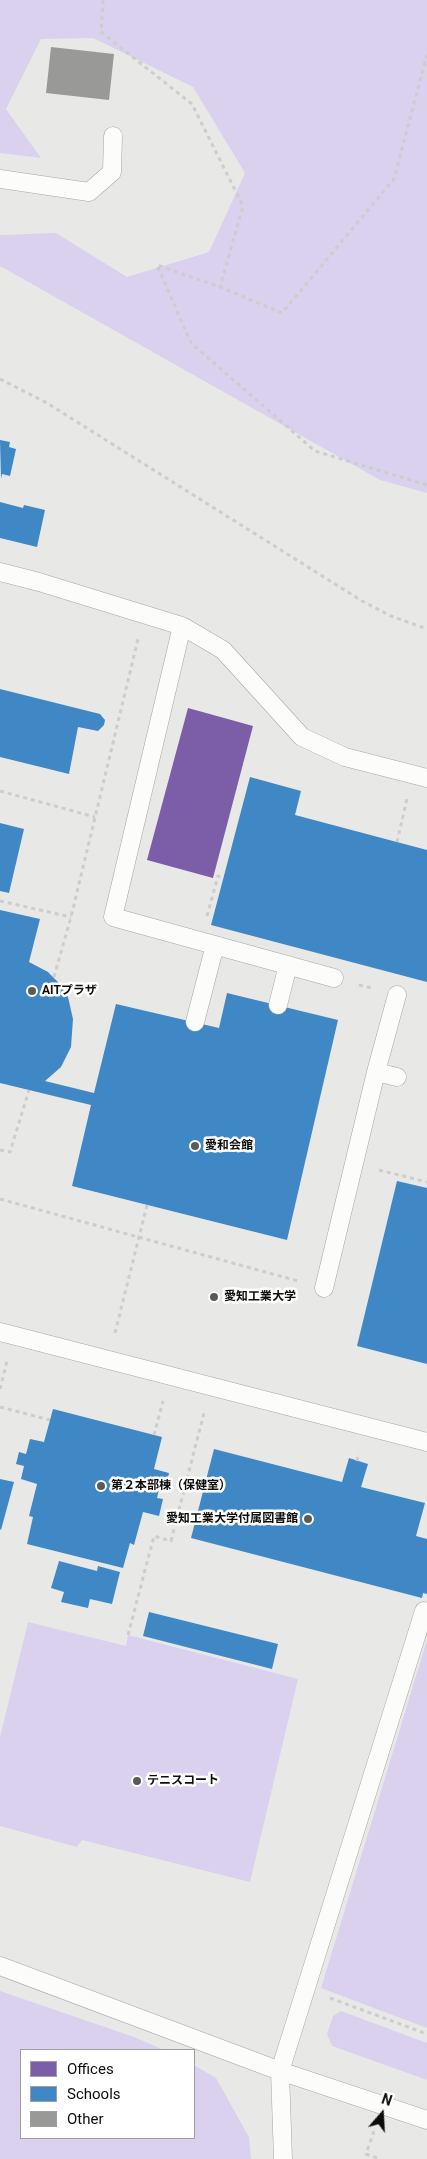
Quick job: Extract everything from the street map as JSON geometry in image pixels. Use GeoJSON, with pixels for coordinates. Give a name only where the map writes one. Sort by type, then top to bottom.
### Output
{"type":"FeatureCollection","features":[{"type":"Feature","properties":{"kind":"lane"},"geometry":{"type":"LineString","coordinates":[[0,179],[90,192],[112,172],[114,136]]}},
{"type":"Feature","properties":{"kind":"lane"},"geometry":{"type":"LineString","coordinates":[[0,572],[39,582],[182,626],[223,650],[302,737],[345,757],[420,776]]}},
{"type":"Feature","properties":{"kind":"lane"},"geometry":{"type":"LineString","coordinates":[[182,626],[113,917],[334,978]]}},
{"type":"Feature","properties":{"kind":"lane"},"geometry":{"type":"LineString","coordinates":[[195,1022],[208,943]]}},
{"type":"Feature","properties":{"kind":"lane"},"geometry":{"type":"LineString","coordinates":[[278,1004],[288,965]]}},
{"type":"Feature","properties":{"kind":"lane"},"geometry":{"type":"LineString","coordinates":[[324,1288],[376,1072],[397,995]]}},
{"type":"Feature","properties":{"kind":"lane"},"geometry":{"type":"LineString","coordinates":[[376,1072],[397,1077]]}},
{"type":"Feature","properties":{"kind":"lane"},"geometry":{"type":"LineString","coordinates":[[0,1332],[427,1442]]}},
{"type":"Feature","properties":{"kind":"lane"},"geometry":{"type":"LineString","coordinates":[[283,2159],[280,2071],[424,1611],[427,1612]]}},
{"type":"Feature","properties":{"kind":"lane"},"geometry":{"type":"LineString","coordinates":[[0,1966],[280,2071],[427,2120]]}},
{"type":"Feature","properties":{"kind":"path"},"geometry":{"type":"LineString","coordinates":[[103,0],[101,32],[192,104],[243,206],[220,287]]}},
{"type":"Feature","properties":{"kind":"path"},"geometry":{"type":"LineString","coordinates":[[427,54],[394,178],[282,313],[220,287],[157,265],[191,342],[315,451],[427,485]]}},
{"type":"Feature","properties":{"kind":"path"},"geometry":{"type":"LineString","coordinates":[[0,379],[47,403],[362,601],[391,616],[427,630]]}},
{"type":"Feature","properties":{"kind":"path"},"geometry":{"type":"LineString","coordinates":[[54,977],[71,917],[144,614]]}},
{"type":"Feature","properties":{"kind":"path"},"geometry":{"type":"LineString","coordinates":[[397,842],[420,776]]}},
{"type":"Feature","properties":{"kind":"path"},"geometry":{"type":"LineString","coordinates":[[0,791],[95,817]]}},
{"type":"Feature","properties":{"kind":"path"},"geometry":{"type":"LineString","coordinates":[[208,943],[218,876],[223,878]]}},
{"type":"Feature","properties":{"kind":"path"},"geometry":{"type":"LineString","coordinates":[[0,901],[71,917]]}},
{"type":"Feature","properties":{"kind":"path"},"geometry":{"type":"LineString","coordinates":[[334,978],[397,995]]}},
{"type":"Feature","properties":{"kind":"path"},"geometry":{"type":"LineString","coordinates":[[0,1150],[10,1152],[29,1090]]}},
{"type":"Feature","properties":{"kind":"path"},"geometry":{"type":"LineString","coordinates":[[354,1163],[427,1182]]}},
{"type":"Feature","properties":{"kind":"path"},"geometry":{"type":"LineString","coordinates":[[0,1199],[139,1239],[324,1288]]}},
{"type":"Feature","properties":{"kind":"path"},"geometry":{"type":"LineString","coordinates":[[108,1359],[147,1205]]}},
{"type":"Feature","properties":{"kind":"path"},"geometry":{"type":"LineString","coordinates":[[154,1435],[170,1376]]}},
{"type":"Feature","properties":{"kind":"path"},"geometry":{"type":"LineString","coordinates":[[128,1635],[154,1536],[171,1541],[210,1386]]}},
{"type":"Feature","properties":{"kind":"path"},"geometry":{"type":"LineString","coordinates":[[0,1407],[50,1420]]}},
{"type":"Feature","properties":{"kind":"path"},"geometry":{"type":"LineString","coordinates":[[306,1989],[427,2034]]}},
{"type":"Feature","properties":{"kind":"path"},"geometry":{"type":"LineString","coordinates":[[380,2159],[366,2154],[382,2105]]}},
{"type":"Feature","properties":{"kind":"shaded area"},"geometry":{"type":"Polygon","coordinates":[[[0,0],[427,0],[427,493],[380,480],[0,266],[0,235],[56,233],[127,277],[209,252],[245,173],[193,87],[93,38],[41,39],[6,109],[41,158],[0,153],[0,0]]]}},
{"type":"Feature","properties":{"kind":"shaded area","name":"テニスコート"},"geometry":{"type":"Polygon","coordinates":[[[28,1622],[126,1646],[128,1635],[298,1679],[250,1882],[82,1840],[77,1847],[0,1826],[0,1737],[28,1622]]]}},
{"type":"Feature","properties":{"kind":"shaded area"},"geometry":{"type":"Polygon","coordinates":[[[427,1640],[427,2028],[321,1988],[427,1640]]]}},
{"type":"Feature","properties":{"kind":"shaded area"},"geometry":{"type":"Polygon","coordinates":[[[0,1991],[134,2037],[162,2049],[20,2049],[20,2139],[195,2139],[195,2066],[216,2078],[249,2137],[251,2159],[0,2159],[0,1991]]]}},
{"type":"Feature","properties":{"kind":"shaded area"},"geometry":{"type":"Polygon","coordinates":[[[341,2011],[427,2043],[427,2080],[332,2046],[327,2034],[333,2016],[341,2011]]]}},
{"type":"Feature","properties":{"kind":"building: Offices"},"geometry":{"type":"Polygon","coordinates":[[[188,708],[253,726],[213,878],[147,860],[188,708]]]}},
{"type":"Feature","properties":{"kind":"building: Schools"},"geometry":{"type":"Polygon","coordinates":[[[0,440],[10,442],[9,447],[16,449],[10,476],[2,474],[1,479],[0,440]]]}},
{"type":"Feature","properties":{"kind":"building: Schools"},"geometry":{"type":"Polygon","coordinates":[[[0,502],[23,508],[24,505],[45,510],[37,547],[0,538],[0,502]]]}},
{"type":"Feature","properties":{"kind":"building: Schools"},"geometry":{"type":"Polygon","coordinates":[[[0,689],[100,714],[105,720],[104,725],[98,731],[78,727],[69,774],[0,757],[0,689]]]}},
{"type":"Feature","properties":{"kind":"building: Schools"},"geometry":{"type":"Polygon","coordinates":[[[250,777],[301,791],[295,815],[427,850],[427,982],[211,925],[250,777]]]}},
{"type":"Feature","properties":{"kind":"building: Schools"},"geometry":{"type":"Polygon","coordinates":[[[0,823],[24,829],[9,893],[0,891],[0,823]]]}},
{"type":"Feature","properties":{"kind":"building: Schools","name":"愛和会館"},"geometry":{"type":"Polygon","coordinates":[[[0,910],[40,919],[29,962],[48,972],[61,985],[68,997],[73,1019],[71,1047],[61,1067],[45,1081],[94,1093],[116,1004],[219,1028],[227,993],[338,1020],[287,1240],[72,1186],[91,1105],[0,1083],[0,910]]]}},
{"type":"Feature","properties":{"kind":"building: Schools"},"geometry":{"type":"Polygon","coordinates":[[[397,1181],[427,1188],[427,1364],[357,1346],[397,1181]]]}},
{"type":"Feature","properties":{"kind":"building: Schools","name":"第２本部棟（保健室）"},"geometry":{"type":"Polygon","coordinates":[[[53,1409],[162,1437],[154,1469],[169,1473],[165,1491],[159,1489],[157,1498],[163,1499],[159,1516],[143,1512],[134,1545],[130,1543],[123,1568],[27,1544],[33,1517],[29,1516],[37,1484],[21,1479],[24,1466],[16,1464],[19,1452],[26,1454],[30,1439],[44,1442],[53,1409]]]}},
{"type":"Feature","properties":{"kind":"building: Schools","name":"愛知工業大学付属図書館"},"geometry":{"type":"Polygon","coordinates":[[[214,1449],[342,1482],[349,1458],[368,1464],[361,1487],[425,1503],[416,1536],[427,1539],[427,1594],[423,1593],[422,1598],[191,1538],[214,1449]]]}},
{"type":"Feature","properties":{"kind":"building: Schools"},"geometry":{"type":"Polygon","coordinates":[[[0,1479],[14,1482],[1,1530],[0,1529],[0,1479]]]}},
{"type":"Feature","properties":{"kind":"building: Schools"},"geometry":{"type":"Polygon","coordinates":[[[59,1561],[97,1571],[98,1566],[120,1572],[112,1604],[90,1599],[88,1608],[61,1602],[64,1592],[51,1588],[59,1561]]]}},
{"type":"Feature","properties":{"kind":"building: Schools"},"geometry":{"type":"Polygon","coordinates":[[[149,1612],[278,1644],[272,1669],[143,1636],[149,1612]]]}},
{"type":"Feature","properties":{"kind":"building: Other"},"geometry":{"type":"Polygon","coordinates":[[[51,47],[114,54],[109,100],[46,93],[51,47]]]}},
{"type":"Feature","properties":{"kind":"place","name":"AITプラザ"},"geometry":{"type":"Point","coordinates":[32,991]}},
{"type":"Feature","properties":{"kind":"place","name":"愛和会館"},"geometry":{"type":"Point","coordinates":[195,1146]}},
{"type":"Feature","properties":{"kind":"place","name":"愛知工業大学"},"geometry":{"type":"Point","coordinates":[214,1297]}},
{"type":"Feature","properties":{"kind":"place","name":"第２本部棟（保健室）"},"geometry":{"type":"Point","coordinates":[101,1486]}},
{"type":"Feature","properties":{"kind":"place","name":"愛知工業大学付属図書館"},"geometry":{"type":"Point","coordinates":[308,1519]}},
{"type":"Feature","properties":{"kind":"place","name":"テニスコート"},"geometry":{"type":"Point","coordinates":[137,1781]}}]}
